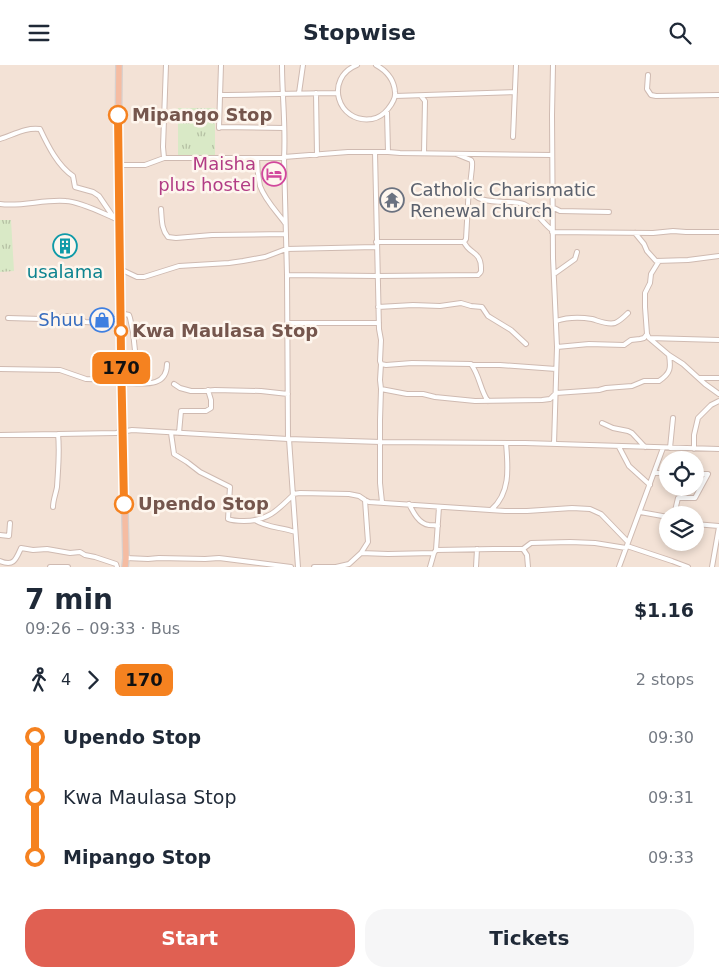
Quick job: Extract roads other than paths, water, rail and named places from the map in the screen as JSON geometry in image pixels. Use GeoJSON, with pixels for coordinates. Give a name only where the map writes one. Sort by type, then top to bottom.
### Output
{"type":"FeatureCollection","features":[{"type":"Feature","properties":{"kind":"highway"},"geometry":{"type":"LineString","coordinates":[[119,65],[117,219],[123,382],[122,432],[125,567]]}},
{"type":"Feature","properties":{"kind":"street"},"geometry":{"type":"LineString","coordinates":[[164,158],[166,65]]}},
{"type":"Feature","properties":{"kind":"street"},"geometry":{"type":"LineString","coordinates":[[221,65],[219,127],[284,128]]}},
{"type":"Feature","properties":{"kind":"street"},"geometry":{"type":"LineString","coordinates":[[282,65],[289,439],[298,567]]}},
{"type":"Feature","properties":{"kind":"street"},"geometry":{"type":"LineString","coordinates":[[299,93],[303,65]]}},
{"type":"Feature","properties":{"kind":"street"},"geometry":{"type":"LineString","coordinates":[[357,65],[342,76],[338,87],[338,99],[344,109],[353,117],[365,120],[377,118],[387,112],[395,96],[392,79],[384,69],[376,65]]}},
{"type":"Feature","properties":{"kind":"street"},"geometry":{"type":"LineString","coordinates":[[513,137],[516,65]]}},
{"type":"Feature","properties":{"kind":"street"},"geometry":{"type":"LineString","coordinates":[[552,65],[552,231],[557,347],[554,444]]}},
{"type":"Feature","properties":{"kind":"street"},"geometry":{"type":"LineString","coordinates":[[648,75],[648,89],[651,95],[719,95]]}},
{"type":"Feature","properties":{"kind":"street"},"geometry":{"type":"LineString","coordinates":[[395,96],[515,92]]}},
{"type":"Feature","properties":{"kind":"street"},"geometry":{"type":"LineString","coordinates":[[316,93],[317,155]]}},
{"type":"Feature","properties":{"kind":"street"},"geometry":{"type":"LineString","coordinates":[[220,95],[338,93]]}},
{"type":"Feature","properties":{"kind":"street"},"geometry":{"type":"LineString","coordinates":[[421,96],[425,101]]}},
{"type":"Feature","properties":{"kind":"street"},"geometry":{"type":"LineString","coordinates":[[424,153],[425,101],[428,96]]}},
{"type":"Feature","properties":{"kind":"street"},"geometry":{"type":"LineString","coordinates":[[387,112],[388,151]]}},
{"type":"Feature","properties":{"kind":"street"},"geometry":{"type":"LineString","coordinates":[[0,139],[17,132],[40,129],[64,170],[73,176],[75,187],[93,192],[99,196],[117,219]]}},
{"type":"Feature","properties":{"kind":"street"},"geometry":{"type":"LineString","coordinates":[[118,165],[145,165],[164,158],[257,159],[388,151],[400,153],[552,155]]}},
{"type":"Feature","properties":{"kind":"street"},"geometry":{"type":"LineString","coordinates":[[375,153],[378,323],[381,340],[380,483],[382,502]]}},
{"type":"Feature","properties":{"kind":"street"},"geometry":{"type":"LineString","coordinates":[[454,153],[472,162],[471,184],[473,193],[487,201],[524,204],[532,209],[552,231],[635,233],[673,231],[719,232]]}},
{"type":"Feature","properties":{"kind":"street"},"geometry":{"type":"LineString","coordinates":[[257,159],[258,178],[261,189],[285,223]]}},
{"type":"Feature","properties":{"kind":"street"},"geometry":{"type":"LineString","coordinates":[[287,275],[480,274],[481,261],[479,257],[467,248],[464,242],[466,239],[469,186],[471,184]]}},
{"type":"Feature","properties":{"kind":"street"},"geometry":{"type":"LineString","coordinates":[[0,204],[16,205],[70,201],[117,219]]}},
{"type":"Feature","properties":{"kind":"street"},"geometry":{"type":"LineString","coordinates":[[552,207],[560,211],[609,212]]}},
{"type":"Feature","properties":{"kind":"street"},"geometry":{"type":"LineString","coordinates":[[161,209],[164,232],[168,237],[285,234]]}},
{"type":"Feature","properties":{"kind":"street"},"geometry":{"type":"LineString","coordinates":[[635,233],[655,260],[688,260],[719,256]]}},
{"type":"Feature","properties":{"kind":"street"},"geometry":{"type":"LineString","coordinates":[[120,269],[137,277],[144,277],[179,266],[243,261],[265,257],[286,249],[464,242]]}},
{"type":"Feature","properties":{"kind":"street"},"geometry":{"type":"LineString","coordinates":[[554,274],[575,259],[577,252]]}},
{"type":"Feature","properties":{"kind":"street"},"geometry":{"type":"LineString","coordinates":[[659,261],[651,274],[650,283],[645,293],[648,336],[719,394]]}},
{"type":"Feature","properties":{"kind":"street"},"geometry":{"type":"LineString","coordinates":[[378,307],[440,306],[461,303],[471,307],[482,307],[488,316],[511,330],[526,344]]}},
{"type":"Feature","properties":{"kind":"street"},"geometry":{"type":"LineString","coordinates":[[556,321],[565,318],[578,318],[611,323],[618,321],[628,313]]}},
{"type":"Feature","properties":{"kind":"street"},"geometry":{"type":"LineString","coordinates":[[8,318],[42,319],[69,316],[79,318],[85,322],[100,323],[121,315],[128,315],[130,317],[136,360],[123,382]]}},
{"type":"Feature","properties":{"kind":"street"},"geometry":{"type":"LineString","coordinates":[[287,323],[378,323]]}},
{"type":"Feature","properties":{"kind":"street"},"geometry":{"type":"LineString","coordinates":[[557,347],[589,344],[624,345],[631,340],[648,336],[719,340]]}},
{"type":"Feature","properties":{"kind":"street"},"geometry":{"type":"LineString","coordinates":[[381,389],[435,397],[488,401],[542,400],[550,399],[556,393],[599,390],[632,386],[644,381],[659,381],[669,371],[669,355]]}},
{"type":"Feature","properties":{"kind":"street"},"geometry":{"type":"LineString","coordinates":[[0,369],[60,370],[86,379],[157,382],[164,377],[167,364]]}},
{"type":"Feature","properties":{"kind":"street"},"geometry":{"type":"LineString","coordinates":[[381,364],[468,364],[556,369]]}},
{"type":"Feature","properties":{"kind":"street"},"geometry":{"type":"LineString","coordinates":[[472,365],[488,401]]}},
{"type":"Feature","properties":{"kind":"street"},"geometry":{"type":"LineString","coordinates":[[699,378],[719,378]]}},
{"type":"Feature","properties":{"kind":"street"},"geometry":{"type":"LineString","coordinates":[[174,384],[188,391],[261,391],[288,394]]}},
{"type":"Feature","properties":{"kind":"street"},"geometry":{"type":"LineString","coordinates":[[179,433],[181,411],[206,411],[211,408],[208,390]]}},
{"type":"Feature","properties":{"kind":"street"},"geometry":{"type":"LineString","coordinates":[[694,449],[694,435],[698,418],[711,405],[719,401]]}},
{"type":"Feature","properties":{"kind":"street"},"geometry":{"type":"LineString","coordinates":[[670,448],[673,418]]}},
{"type":"Feature","properties":{"kind":"street"},"geometry":{"type":"LineString","coordinates":[[602,423],[632,433],[645,447]]}},
{"type":"Feature","properties":{"kind":"street"},"geometry":{"type":"LineString","coordinates":[[0,435],[122,432],[132,430],[380,442],[506,443],[719,449]]}},
{"type":"Feature","properties":{"kind":"street"},"geometry":{"type":"LineString","coordinates":[[171,433],[174,453],[200,472],[230,487],[228,519],[233,521],[255,521],[261,519],[273,513],[293,495],[300,493],[349,494],[370,502],[439,507],[527,511],[572,508],[590,509],[601,514],[627,545]]}},
{"type":"Feature","properties":{"kind":"street"},"geometry":{"type":"LineString","coordinates":[[53,507],[59,465],[58,434]]}},
{"type":"Feature","properties":{"kind":"street"},"geometry":{"type":"LineString","coordinates":[[491,510],[498,504],[506,486],[506,443]]}},
{"type":"Feature","properties":{"kind":"street"},"geometry":{"type":"LineString","coordinates":[[619,447],[629,466],[650,485]]}},
{"type":"Feature","properties":{"kind":"street"},"geometry":{"type":"LineString","coordinates":[[619,567],[664,448]]}},
{"type":"Feature","properties":{"kind":"street"},"geometry":{"type":"LineString","coordinates":[[654,473],[659,473]]}},
{"type":"Feature","properties":{"kind":"street"},"geometry":{"type":"LineString","coordinates":[[676,506],[678,498],[695,498],[696,496]]}},
{"type":"Feature","properties":{"kind":"street"},"geometry":{"type":"LineString","coordinates":[[314,567],[336,567],[352,561],[361,553],[369,539],[365,500]]}},
{"type":"Feature","properties":{"kind":"street"},"geometry":{"type":"LineString","coordinates":[[409,504],[420,521],[427,525],[438,526]]}},
{"type":"Feature","properties":{"kind":"street"},"geometry":{"type":"LineString","coordinates":[[430,567],[435,552],[439,507]]}},
{"type":"Feature","properties":{"kind":"street"},"geometry":{"type":"LineString","coordinates":[[640,512],[659,515]]}},
{"type":"Feature","properties":{"kind":"street"},"geometry":{"type":"LineString","coordinates":[[255,521],[295,532]]}},
{"type":"Feature","properties":{"kind":"street"},"geometry":{"type":"LineString","coordinates":[[0,535],[9,536],[10,523]]}},
{"type":"Feature","properties":{"kind":"street"},"geometry":{"type":"LineString","coordinates":[[704,525],[719,526],[712,567]]}},
{"type":"Feature","properties":{"kind":"street"},"geometry":{"type":"LineString","coordinates":[[361,553],[388,554],[477,549],[524,549],[531,543],[595,543],[627,545],[672,561],[679,566],[688,567]]}},
{"type":"Feature","properties":{"kind":"street"},"geometry":{"type":"LineString","coordinates":[[0,561],[9,563],[14,561],[18,557],[21,548],[33,550],[48,549],[70,553],[80,552],[116,564],[117,567]]}},
{"type":"Feature","properties":{"kind":"street"},"geometry":{"type":"LineString","coordinates":[[476,567],[477,549]]}},
{"type":"Feature","properties":{"kind":"street"},"geometry":{"type":"LineString","coordinates":[[524,549],[527,555],[528,567]]}},
{"type":"Feature","properties":{"kind":"street"},"geometry":{"type":"LineString","coordinates":[[126,558],[219,558],[291,567]]}},
{"type":"Feature","properties":{"kind":"street"},"geometry":{"type":"LineString","coordinates":[[50,567],[68,567]]}},
{"type":"Feature","properties":{"kind":"place","name":"Mipango Stop"},"geometry":{"type":"Point","coordinates":[118,115]}},
{"type":"Feature","properties":{"kind":"place","name":"Maisha plus hostel"},"geometry":{"type":"Point","coordinates":[274,174]}},
{"type":"Feature","properties":{"kind":"place","name":"Catholic Charismatic Renewal church"},"geometry":{"type":"Point","coordinates":[392,200]}},
{"type":"Feature","properties":{"kind":"place","name":"usalama"},"geometry":{"type":"Point","coordinates":[65,246]}},
{"type":"Feature","properties":{"kind":"place","name":"Shuu"},"geometry":{"type":"Point","coordinates":[102,320]}},
{"type":"Feature","properties":{"kind":"place","name":"Kwa Maulasa Stop"},"geometry":{"type":"Point","coordinates":[121,331]}},
{"type":"Feature","properties":{"kind":"place","name":"Upendo Stop"},"geometry":{"type":"Point","coordinates":[124,504]}}]}
